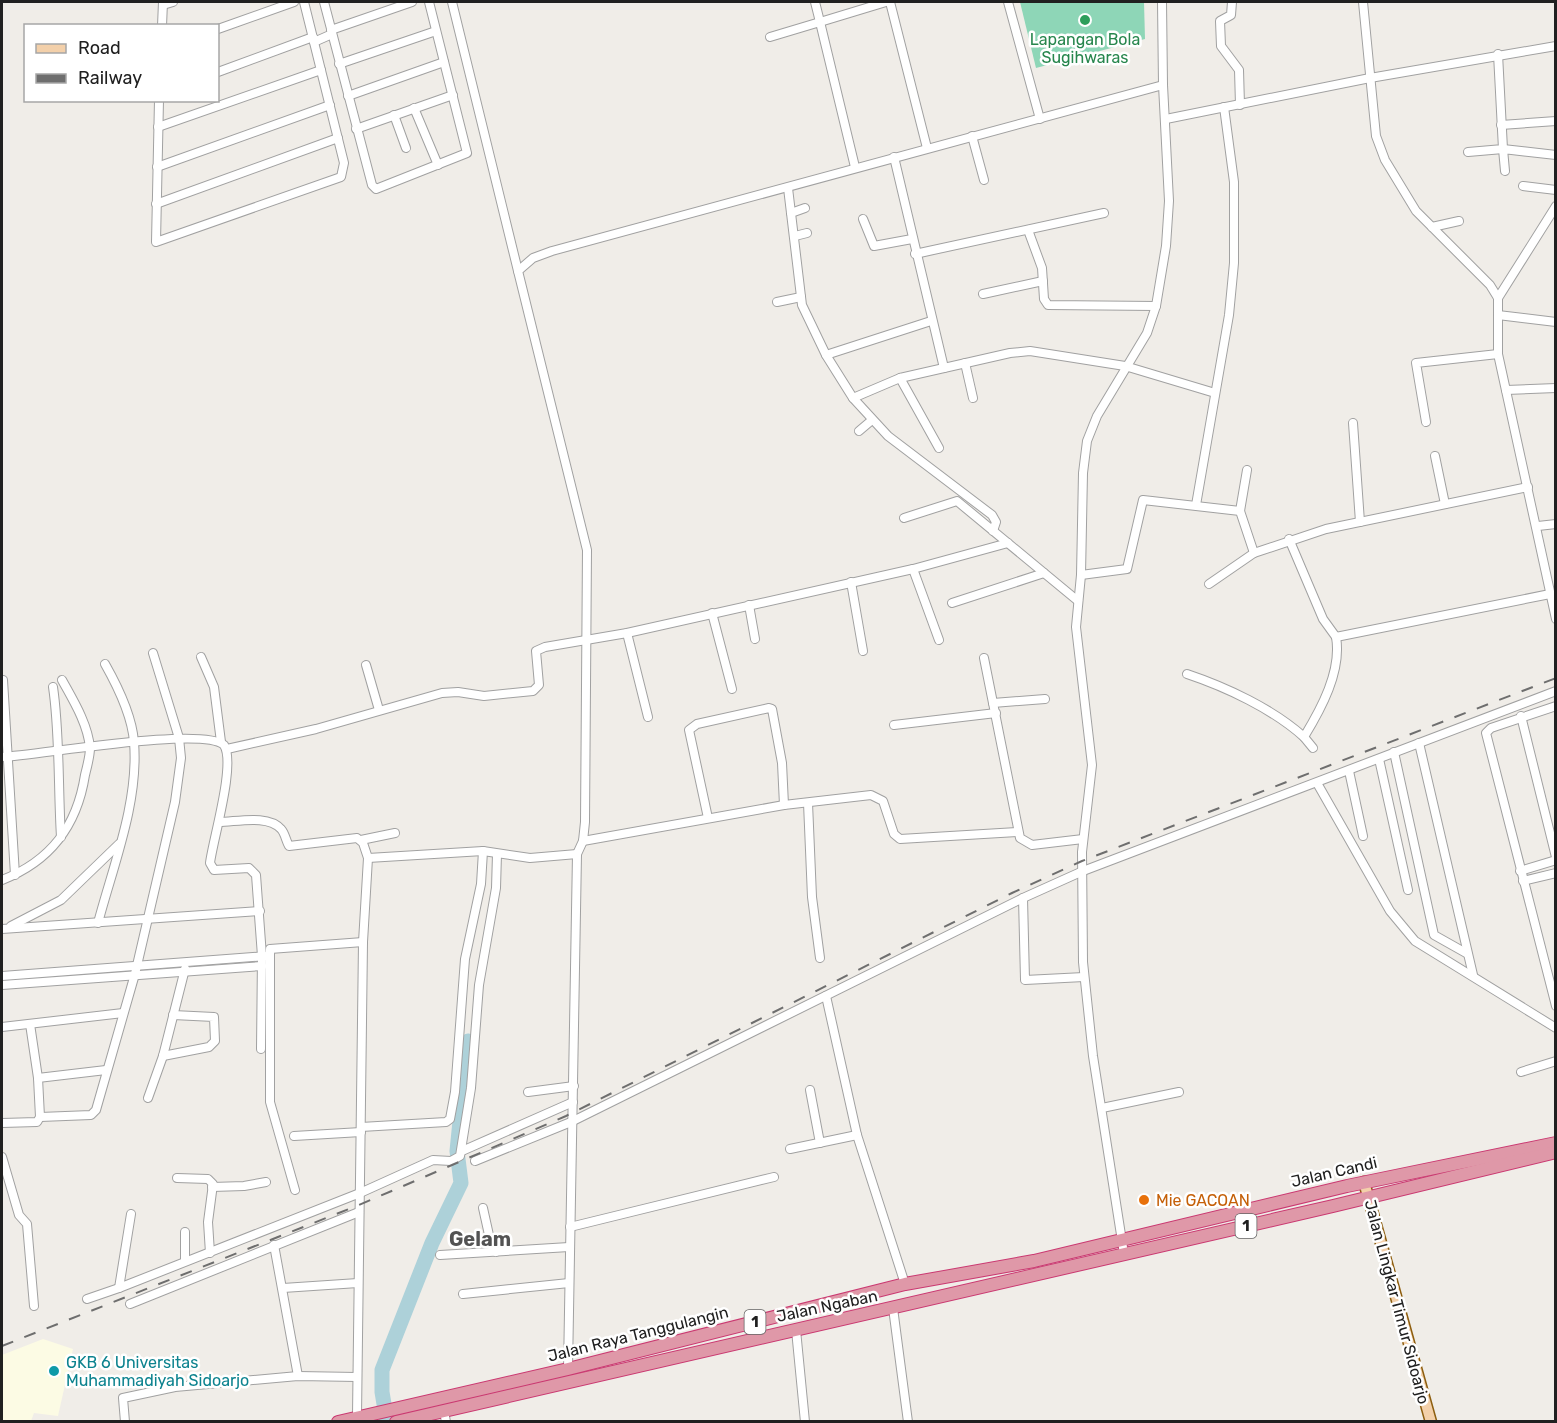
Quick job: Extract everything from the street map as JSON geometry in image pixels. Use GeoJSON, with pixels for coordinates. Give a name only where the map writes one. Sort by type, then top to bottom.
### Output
{"type":"FeatureCollection","features":[{"type":"Feature","properties":{"kind":"highway","name":"Jalan Candi"},"geometry":{"type":"LineString","coordinates":[[1122,1241],[1364,1182],[1556,1143]]}},
{"type":"Feature","properties":{"kind":"highway","name":"Jalan Candi"},"geometry":{"type":"LineString","coordinates":[[1124,1254],[1556,1152]]}},
{"type":"Feature","properties":{"kind":"highway","name":"Jalan Raya Tanggulangin"},"geometry":{"type":"LineString","coordinates":[[338,1422],[568,1369],[905,1284],[1034,1261],[1122,1241]]}},
{"type":"Feature","properties":{"kind":"highway","name":"Jalan Ngaban"},"geometry":{"type":"LineString","coordinates":[[396,1422],[445,1416],[796,1330],[1124,1254]]}},
{"type":"Feature","properties":{"kind":"main road","name":"Jalan Lingkar Timur Sidoarjo"},"geometry":{"type":"LineString","coordinates":[[1364,1182],[1431,1422]]}},
{"type":"Feature","properties":{"kind":"street"},"geometry":{"type":"LineString","coordinates":[[162,24],[163,3],[173,2]]}},
{"type":"Feature","properties":{"kind":"street"},"geometry":{"type":"LineString","coordinates":[[219,29],[294,2]]}},
{"type":"Feature","properties":{"kind":"street"},"geometry":{"type":"LineString","coordinates":[[159,102],[154,240],[158,242],[341,177],[344,163],[304,2]]}},
{"type":"Feature","properties":{"kind":"street"},"geometry":{"type":"LineString","coordinates":[[324,2],[356,129],[372,185],[376,189],[467,153],[429,2]]}},
{"type":"Feature","properties":{"kind":"street"},"geometry":{"type":"LineString","coordinates":[[219,72],[314,40],[412,2]]}},
{"type":"Feature","properties":{"kind":"street"},"geometry":{"type":"LineString","coordinates":[[452,2],[523,267],[586,543],[587,731],[583,841],[577,855],[568,1369]]}},
{"type":"Feature","properties":{"kind":"street"},"geometry":{"type":"LineString","coordinates":[[815,2],[855,167]]}},
{"type":"Feature","properties":{"kind":"street"},"geometry":{"type":"LineString","coordinates":[[770,37],[888,2],[927,148]]}},
{"type":"Feature","properties":{"kind":"street"},"geometry":{"type":"LineString","coordinates":[[1008,2],[1040,119]]}},
{"type":"Feature","properties":{"kind":"street"},"geometry":{"type":"LineString","coordinates":[[1124,1254],[1084,977],[1081,921],[1083,839],[1092,765],[1076,638],[1083,473],[1087,441],[1097,416],[1125,366],[1147,333],[1156,306],[1170,215],[1163,85],[1162,2]]}},
{"type":"Feature","properties":{"kind":"street"},"geometry":{"type":"LineString","coordinates":[[1233,2],[1231,15],[1220,21],[1220,44],[1238,68],[1240,105]]}},
{"type":"Feature","properties":{"kind":"street"},"geometry":{"type":"LineString","coordinates":[[1363,2],[1380,150],[1402,191],[1432,227],[1491,285],[1498,298],[1498,354],[1538,526],[1556,619]]}},
{"type":"Feature","properties":{"kind":"street"},"geometry":{"type":"LineString","coordinates":[[339,64],[436,31]]}},
{"type":"Feature","properties":{"kind":"street"},"geometry":{"type":"LineString","coordinates":[[1166,119],[1498,54],[1556,46]]}},
{"type":"Feature","properties":{"kind":"street"},"geometry":{"type":"LineString","coordinates":[[1498,54],[1505,171]]}},
{"type":"Feature","properties":{"kind":"street"},"geometry":{"type":"LineString","coordinates":[[348,96],[444,62]]}},
{"type":"Feature","properties":{"kind":"street"},"geometry":{"type":"LineString","coordinates":[[158,128],[321,70]]}},
{"type":"Feature","properties":{"kind":"street"},"geometry":{"type":"LineString","coordinates":[[523,267],[552,251],[1163,85]]}},
{"type":"Feature","properties":{"kind":"street"},"geometry":{"type":"LineString","coordinates":[[356,129],[453,95]]}},
{"type":"Feature","properties":{"kind":"street"},"geometry":{"type":"LineString","coordinates":[[157,167],[330,105]]}},
{"type":"Feature","properties":{"kind":"street"},"geometry":{"type":"LineString","coordinates":[[1196,505],[1231,301],[1236,237],[1233,171],[1224,107]]}},
{"type":"Feature","properties":{"kind":"street"},"geometry":{"type":"LineString","coordinates":[[414,108],[438,165]]}},
{"type":"Feature","properties":{"kind":"street"},"geometry":{"type":"LineString","coordinates":[[394,115],[406,148]]}},
{"type":"Feature","properties":{"kind":"street"},"geometry":{"type":"LineString","coordinates":[[1502,125],[1556,121]]}},
{"type":"Feature","properties":{"kind":"street"},"geometry":{"type":"LineString","coordinates":[[972,136],[984,180]]}},
{"type":"Feature","properties":{"kind":"street"},"geometry":{"type":"LineString","coordinates":[[156,204],[338,138]]}},
{"type":"Feature","properties":{"kind":"street"},"geometry":{"type":"LineString","coordinates":[[1468,152],[1503,149],[1556,155]]}},
{"type":"Feature","properties":{"kind":"street"},"geometry":{"type":"LineString","coordinates":[[894,157],[915,254],[944,368]]}},
{"type":"Feature","properties":{"kind":"street"},"geometry":{"type":"LineString","coordinates":[[1522,186],[1556,190]]}},
{"type":"Feature","properties":{"kind":"street"},"geometry":{"type":"LineString","coordinates":[[787,189],[795,236],[795,298],[826,355],[854,398],[867,425],[888,436],[992,515],[995,527]]}},
{"type":"Feature","properties":{"kind":"street"},"geometry":{"type":"LineString","coordinates":[[1498,298],[1556,206]]}},
{"type":"Feature","properties":{"kind":"street"},"geometry":{"type":"LineString","coordinates":[[791,213],[805,208]]}},
{"type":"Feature","properties":{"kind":"street"},"geometry":{"type":"LineString","coordinates":[[915,254],[1104,213]]}},
{"type":"Feature","properties":{"kind":"street"},"geometry":{"type":"LineString","coordinates":[[863,219],[874,246],[912,239]]}},
{"type":"Feature","properties":{"kind":"street"},"geometry":{"type":"LineString","coordinates":[[1432,227],[1459,220]]}},
{"type":"Feature","properties":{"kind":"street"},"geometry":{"type":"LineString","coordinates":[[1028,230],[1042,268],[1044,299],[1048,305],[1156,306]]}},
{"type":"Feature","properties":{"kind":"street"},"geometry":{"type":"LineString","coordinates":[[795,236],[807,233]]}},
{"type":"Feature","properties":{"kind":"street"},"geometry":{"type":"LineString","coordinates":[[983,294],[1043,281]]}},
{"type":"Feature","properties":{"kind":"street"},"geometry":{"type":"LineString","coordinates":[[777,302],[795,298]]}},
{"type":"Feature","properties":{"kind":"street"},"geometry":{"type":"LineString","coordinates":[[1498,315],[1556,322]]}},
{"type":"Feature","properties":{"kind":"street"},"geometry":{"type":"LineString","coordinates":[[826,355],[931,321]]}},
{"type":"Feature","properties":{"kind":"street"},"geometry":{"type":"LineString","coordinates":[[854,398],[900,378],[1030,351],[1125,366],[1215,393]]}},
{"type":"Feature","properties":{"kind":"street"},"geometry":{"type":"LineString","coordinates":[[1426,422],[1416,363],[1498,354]]}},
{"type":"Feature","properties":{"kind":"street"},"geometry":{"type":"LineString","coordinates":[[965,363],[974,398]]}},
{"type":"Feature","properties":{"kind":"street"},"geometry":{"type":"LineString","coordinates":[[900,378],[939,448]]}},
{"type":"Feature","properties":{"kind":"street"},"geometry":{"type":"LineString","coordinates":[[1506,390],[1556,388]]}},
{"type":"Feature","properties":{"kind":"street"},"geometry":{"type":"LineString","coordinates":[[1353,423],[1360,522]]}},
{"type":"Feature","properties":{"kind":"street"},"geometry":{"type":"LineString","coordinates":[[1435,456],[1445,504]]}},
{"type":"Feature","properties":{"kind":"street"},"geometry":{"type":"LineString","coordinates":[[1247,470],[1240,510],[1252,549]]}},
{"type":"Feature","properties":{"kind":"street"},"geometry":{"type":"LineString","coordinates":[[1209,584],[1252,549],[1360,522],[1528,487]]}},
{"type":"Feature","properties":{"kind":"street"},"geometry":{"type":"LineString","coordinates":[[904,518],[956,500],[995,527],[1008,543],[1078,598]]}},
{"type":"Feature","properties":{"kind":"street"},"geometry":{"type":"LineString","coordinates":[[1080,579],[1127,569],[1143,500],[1240,510]]}},
{"type":"Feature","properties":{"kind":"street"},"geometry":{"type":"LineString","coordinates":[[1538,526],[1556,524]]}},
{"type":"Feature","properties":{"kind":"street"},"geometry":{"type":"LineString","coordinates":[[1289,539],[1323,619],[1336,637],[1332,679],[1306,734]]}},
{"type":"Feature","properties":{"kind":"street"},"geometry":{"type":"LineString","coordinates":[[5,756],[179,738],[224,746],[316,729],[438,694],[462,692],[493,696],[533,691],[539,685],[536,651],[544,647],[623,633],[914,569],[1008,543]]}},
{"type":"Feature","properties":{"kind":"street"},"geometry":{"type":"LineString","coordinates":[[914,569],[939,640]]}},
{"type":"Feature","properties":{"kind":"street"},"geometry":{"type":"LineString","coordinates":[[952,603],[1044,573]]}},
{"type":"Feature","properties":{"kind":"street"},"geometry":{"type":"LineString","coordinates":[[851,582],[863,651]]}},
{"type":"Feature","properties":{"kind":"street"},"geometry":{"type":"LineString","coordinates":[[1336,637],[1552,597]]}},
{"type":"Feature","properties":{"kind":"street"},"geometry":{"type":"LineString","coordinates":[[749,605],[755,639]]}},
{"type":"Feature","properties":{"kind":"street"},"geometry":{"type":"LineString","coordinates":[[712,613],[732,689]]}},
{"type":"Feature","properties":{"kind":"street"},"geometry":{"type":"LineString","coordinates":[[623,633],[648,717]]}},
{"type":"Feature","properties":{"kind":"street"},"geometry":{"type":"LineString","coordinates":[[40,1117],[93,1114],[136,970],[175,802],[181,758],[179,738],[153,653]]}},
{"type":"Feature","properties":{"kind":"street"},"geometry":{"type":"LineString","coordinates":[[201,657],[214,687],[227,771],[211,868],[218,870],[252,869],[256,875],[265,955],[270,1102],[295,1190]]}},
{"type":"Feature","properties":{"kind":"street"},"geometry":{"type":"LineString","coordinates":[[984,658],[1017,832],[1023,841],[1032,845],[1083,839]]}},
{"type":"Feature","properties":{"kind":"street"},"geometry":{"type":"LineString","coordinates":[[98,923],[130,798],[134,741],[123,700],[105,664]]}},
{"type":"Feature","properties":{"kind":"street"},"geometry":{"type":"LineString","coordinates":[[366,664],[379,710]]}},
{"type":"Feature","properties":{"kind":"street"},"geometry":{"type":"LineString","coordinates":[[1187,674],[1266,711],[1306,734],[1313,748]]}},
{"type":"Feature","properties":{"kind":"street"},"geometry":{"type":"LineString","coordinates":[[3,680],[5,756],[15,875]]}},
{"type":"Feature","properties":{"kind":"street"},"geometry":{"type":"LineString","coordinates":[[2,880],[15,875],[52,848],[78,808],[90,748],[74,702],[62,680]]}},
{"type":"Feature","properties":{"kind":"street"},"geometry":{"type":"LineString","coordinates":[[53,687],[57,706],[56,750],[61,837]]}},
{"type":"Feature","properties":{"kind":"street"},"geometry":{"type":"LineString","coordinates":[[475,1161],[571,1122],[1023,898],[1083,871],[1556,691]]}},
{"type":"Feature","properties":{"kind":"street"},"geometry":{"type":"LineString","coordinates":[[993,703],[1045,699]]}},
{"type":"Feature","properties":{"kind":"street"},"geometry":{"type":"LineString","coordinates":[[57,706],[74,702]]}},
{"type":"Feature","properties":{"kind":"street"},"geometry":{"type":"LineString","coordinates":[[1556,706],[1521,716],[1491,728],[1486,733],[1556,1006]]}},
{"type":"Feature","properties":{"kind":"street"},"geometry":{"type":"LineString","coordinates":[[708,818],[689,730],[697,724],[769,708],[772,710],[782,763],[785,806]]}},
{"type":"Feature","properties":{"kind":"street"},"geometry":{"type":"LineString","coordinates":[[894,725],[996,713]]}},
{"type":"Feature","properties":{"kind":"street"},"geometry":{"type":"LineString","coordinates":[[1520,871],[1556,859],[1521,716]]}},
{"type":"Feature","properties":{"kind":"street"},"geometry":{"type":"LineString","coordinates":[[1419,743],[1472,972]]}},
{"type":"Feature","properties":{"kind":"street"},"geometry":{"type":"LineString","coordinates":[[1394,753],[1434,935],[1468,955]]}},
{"type":"Feature","properties":{"kind":"street"},"geometry":{"type":"LineString","coordinates":[[1379,759],[1408,890]]}},
{"type":"Feature","properties":{"kind":"street"},"geometry":{"type":"LineString","coordinates":[[1349,771],[1363,836]]}},
{"type":"Feature","properties":{"kind":"street"},"geometry":{"type":"LineString","coordinates":[[1318,783],[1399,922],[1415,941],[1472,972],[1556,1028]]}},
{"type":"Feature","properties":{"kind":"street"},"geometry":{"type":"LineString","coordinates":[[583,841],[708,818],[860,796],[878,797],[887,808],[894,834],[900,838],[1017,832]]}},
{"type":"Feature","properties":{"kind":"street"},"geometry":{"type":"LineString","coordinates":[[808,803],[812,897],[820,958]]}},
{"type":"Feature","properties":{"kind":"street"},"geometry":{"type":"LineString","coordinates":[[219,822],[265,820],[274,823],[282,829],[289,846],[349,838],[361,840],[395,833]]}},
{"type":"Feature","properties":{"kind":"street"},"geometry":{"type":"LineString","coordinates":[[357,1416],[363,942],[368,858],[361,840]]}},
{"type":"Feature","properties":{"kind":"street"},"geometry":{"type":"LineString","coordinates":[[4,929],[61,900],[119,844]]}},
{"type":"Feature","properties":{"kind":"street"},"geometry":{"type":"LineString","coordinates":[[368,858],[484,851],[530,858],[577,855]]}},
{"type":"Feature","properties":{"kind":"street"},"geometry":{"type":"LineString","coordinates":[[294,1136],[446,1122],[450,1119],[455,1092],[465,959],[481,884],[484,851]]}},
{"type":"Feature","properties":{"kind":"street"},"geometry":{"type":"LineString","coordinates":[[459,1156],[471,1089],[479,985],[496,888],[496,853]]}},
{"type":"Feature","properties":{"kind":"street"},"geometry":{"type":"LineString","coordinates":[[1523,881],[1556,873]]}},
{"type":"Feature","properties":{"kind":"street"},"geometry":{"type":"LineString","coordinates":[[1023,898],[1025,980],[1084,977]]}},
{"type":"Feature","properties":{"kind":"street"},"geometry":{"type":"LineString","coordinates":[[4,929],[260,911]]}},
{"type":"Feature","properties":{"kind":"street"},"geometry":{"type":"LineString","coordinates":[[2,986],[363,942]]}},
{"type":"Feature","properties":{"kind":"street"},"geometry":{"type":"LineString","coordinates":[[2,976],[136,970],[185,972],[265,955]]}},
{"type":"Feature","properties":{"kind":"street"},"geometry":{"type":"LineString","coordinates":[[261,1049],[265,955]]}},
{"type":"Feature","properties":{"kind":"street"},"geometry":{"type":"LineString","coordinates":[[147,1098],[163,1056],[186,962]]}},
{"type":"Feature","properties":{"kind":"street"},"geometry":{"type":"LineString","coordinates":[[826,996],[857,1136],[905,1284]]}},
{"type":"Feature","properties":{"kind":"street"},"geometry":{"type":"LineString","coordinates":[[2,1027],[123,1013]]}},
{"type":"Feature","properties":{"kind":"street"},"geometry":{"type":"LineString","coordinates":[[163,1056],[209,1047],[215,1041],[214,1017],[173,1015]]}},
{"type":"Feature","properties":{"kind":"street"},"geometry":{"type":"LineString","coordinates":[[2,1123],[36,1122],[40,1117],[38,1078],[30,1024]]}},
{"type":"Feature","properties":{"kind":"street"},"geometry":{"type":"LineString","coordinates":[[1521,1072],[1556,1061]]}},
{"type":"Feature","properties":{"kind":"street"},"geometry":{"type":"LineString","coordinates":[[38,1078],[106,1070]]}},
{"type":"Feature","properties":{"kind":"street"},"geometry":{"type":"LineString","coordinates":[[528,1092],[574,1086]]}},
{"type":"Feature","properties":{"kind":"street"},"geometry":{"type":"LineString","coordinates":[[810,1090],[820,1143]]}},
{"type":"Feature","properties":{"kind":"street"},"geometry":{"type":"LineString","coordinates":[[1102,1108],[1179,1092]]}},
{"type":"Feature","properties":{"kind":"street"},"geometry":{"type":"LineString","coordinates":[[87,1299],[360,1193],[433,1160],[459,1156],[573,1102]]}},
{"type":"Feature","properties":{"kind":"street"},"geometry":{"type":"LineString","coordinates":[[790,1149],[857,1136]]}},
{"type":"Feature","properties":{"kind":"street"},"geometry":{"type":"LineString","coordinates":[[2,1157],[19,1215],[27,1224],[34,1306]]}},
{"type":"Feature","properties":{"kind":"street"},"geometry":{"type":"LineString","coordinates":[[570,1227],[774,1177]]}},
{"type":"Feature","properties":{"kind":"street"},"geometry":{"type":"LineString","coordinates":[[177,1178],[208,1179],[212,1187],[208,1222],[210,1253]]}},
{"type":"Feature","properties":{"kind":"street"},"geometry":{"type":"LineString","coordinates":[[212,1187],[244,1186],[266,1182]]}},
{"type":"Feature","properties":{"kind":"street"},"geometry":{"type":"LineString","coordinates":[[483,1208],[489,1235],[496,1252]]}},
{"type":"Feature","properties":{"kind":"street"},"geometry":{"type":"LineString","coordinates":[[130,1304],[359,1212]]}},
{"type":"Feature","properties":{"kind":"street"},"geometry":{"type":"LineString","coordinates":[[119,1287],[131,1214]]}},
{"type":"Feature","properties":{"kind":"street"},"geometry":{"type":"LineString","coordinates":[[185,1232],[185,1262]]}},
{"type":"Feature","properties":{"kind":"street"},"geometry":{"type":"LineString","coordinates":[[274,1245],[298,1376]]}},
{"type":"Feature","properties":{"kind":"street"},"geometry":{"type":"LineString","coordinates":[[440,1255],[569,1247]]}},
{"type":"Feature","properties":{"kind":"street"},"geometry":{"type":"LineString","coordinates":[[283,1288],[358,1283]]}},
{"type":"Feature","properties":{"kind":"street"},"geometry":{"type":"LineString","coordinates":[[463,1294],[569,1283]]}},
{"type":"Feature","properties":{"kind":"street"},"geometry":{"type":"LineString","coordinates":[[893,1308],[908,1422]]}},
{"type":"Feature","properties":{"kind":"street"},"geometry":{"type":"LineString","coordinates":[[796,1330],[805,1422]]}},
{"type":"Feature","properties":{"kind":"street"},"geometry":{"type":"LineString","coordinates":[[125,1422],[125,1397],[175,1387],[298,1376],[357,1377]]}},
{"type":"Feature","properties":{"kind":"shaded area"},"geometry":{"type":"Polygon","coordinates":[[[43,1339],[73,1349],[58,1416],[34,1413],[31,1421],[2,1421],[2,1355],[43,1339]]]}},
{"type":"Feature","properties":{"kind":"green space","name":"Lapangan Bola Sugihwaras"},"geometry":{"type":"Polygon","coordinates":[[[1020,2],[1144,2],[1145,39],[1036,68],[1020,2]]]}},
{"type":"Feature","properties":{"kind":"waterway"},"geometry":{"type":"LineString","coordinates":[[387,1422],[382,1392],[382,1370],[432,1243],[461,1183],[457,1151],[468,1041]]}},
{"type":"Feature","properties":{"kind":"railway"},"geometry":{"type":"LineString","coordinates":[[2,1346],[359,1205],[566,1116],[1012,893],[1082,861],[1556,678]]}},
{"type":"Feature","properties":{"kind":"place","name":"Lapangan Bola Sugihwaras"},"geometry":{"type":"Point","coordinates":[1085,20]}},
{"type":"Feature","properties":{"kind":"place","name":"Mie GACOAN"},"geometry":{"type":"Point","coordinates":[1144,1200]}},
{"type":"Feature","properties":{"kind":"place","name":"GKB 6 Universitas Muhammadiyah Sidoarjo"},"geometry":{"type":"Point","coordinates":[54,1371]}},
{"type":"Feature","properties":{"kind":"district","name":"Gelam"},"geometry":{"type":"Point","coordinates":[480,1239]}}]}
